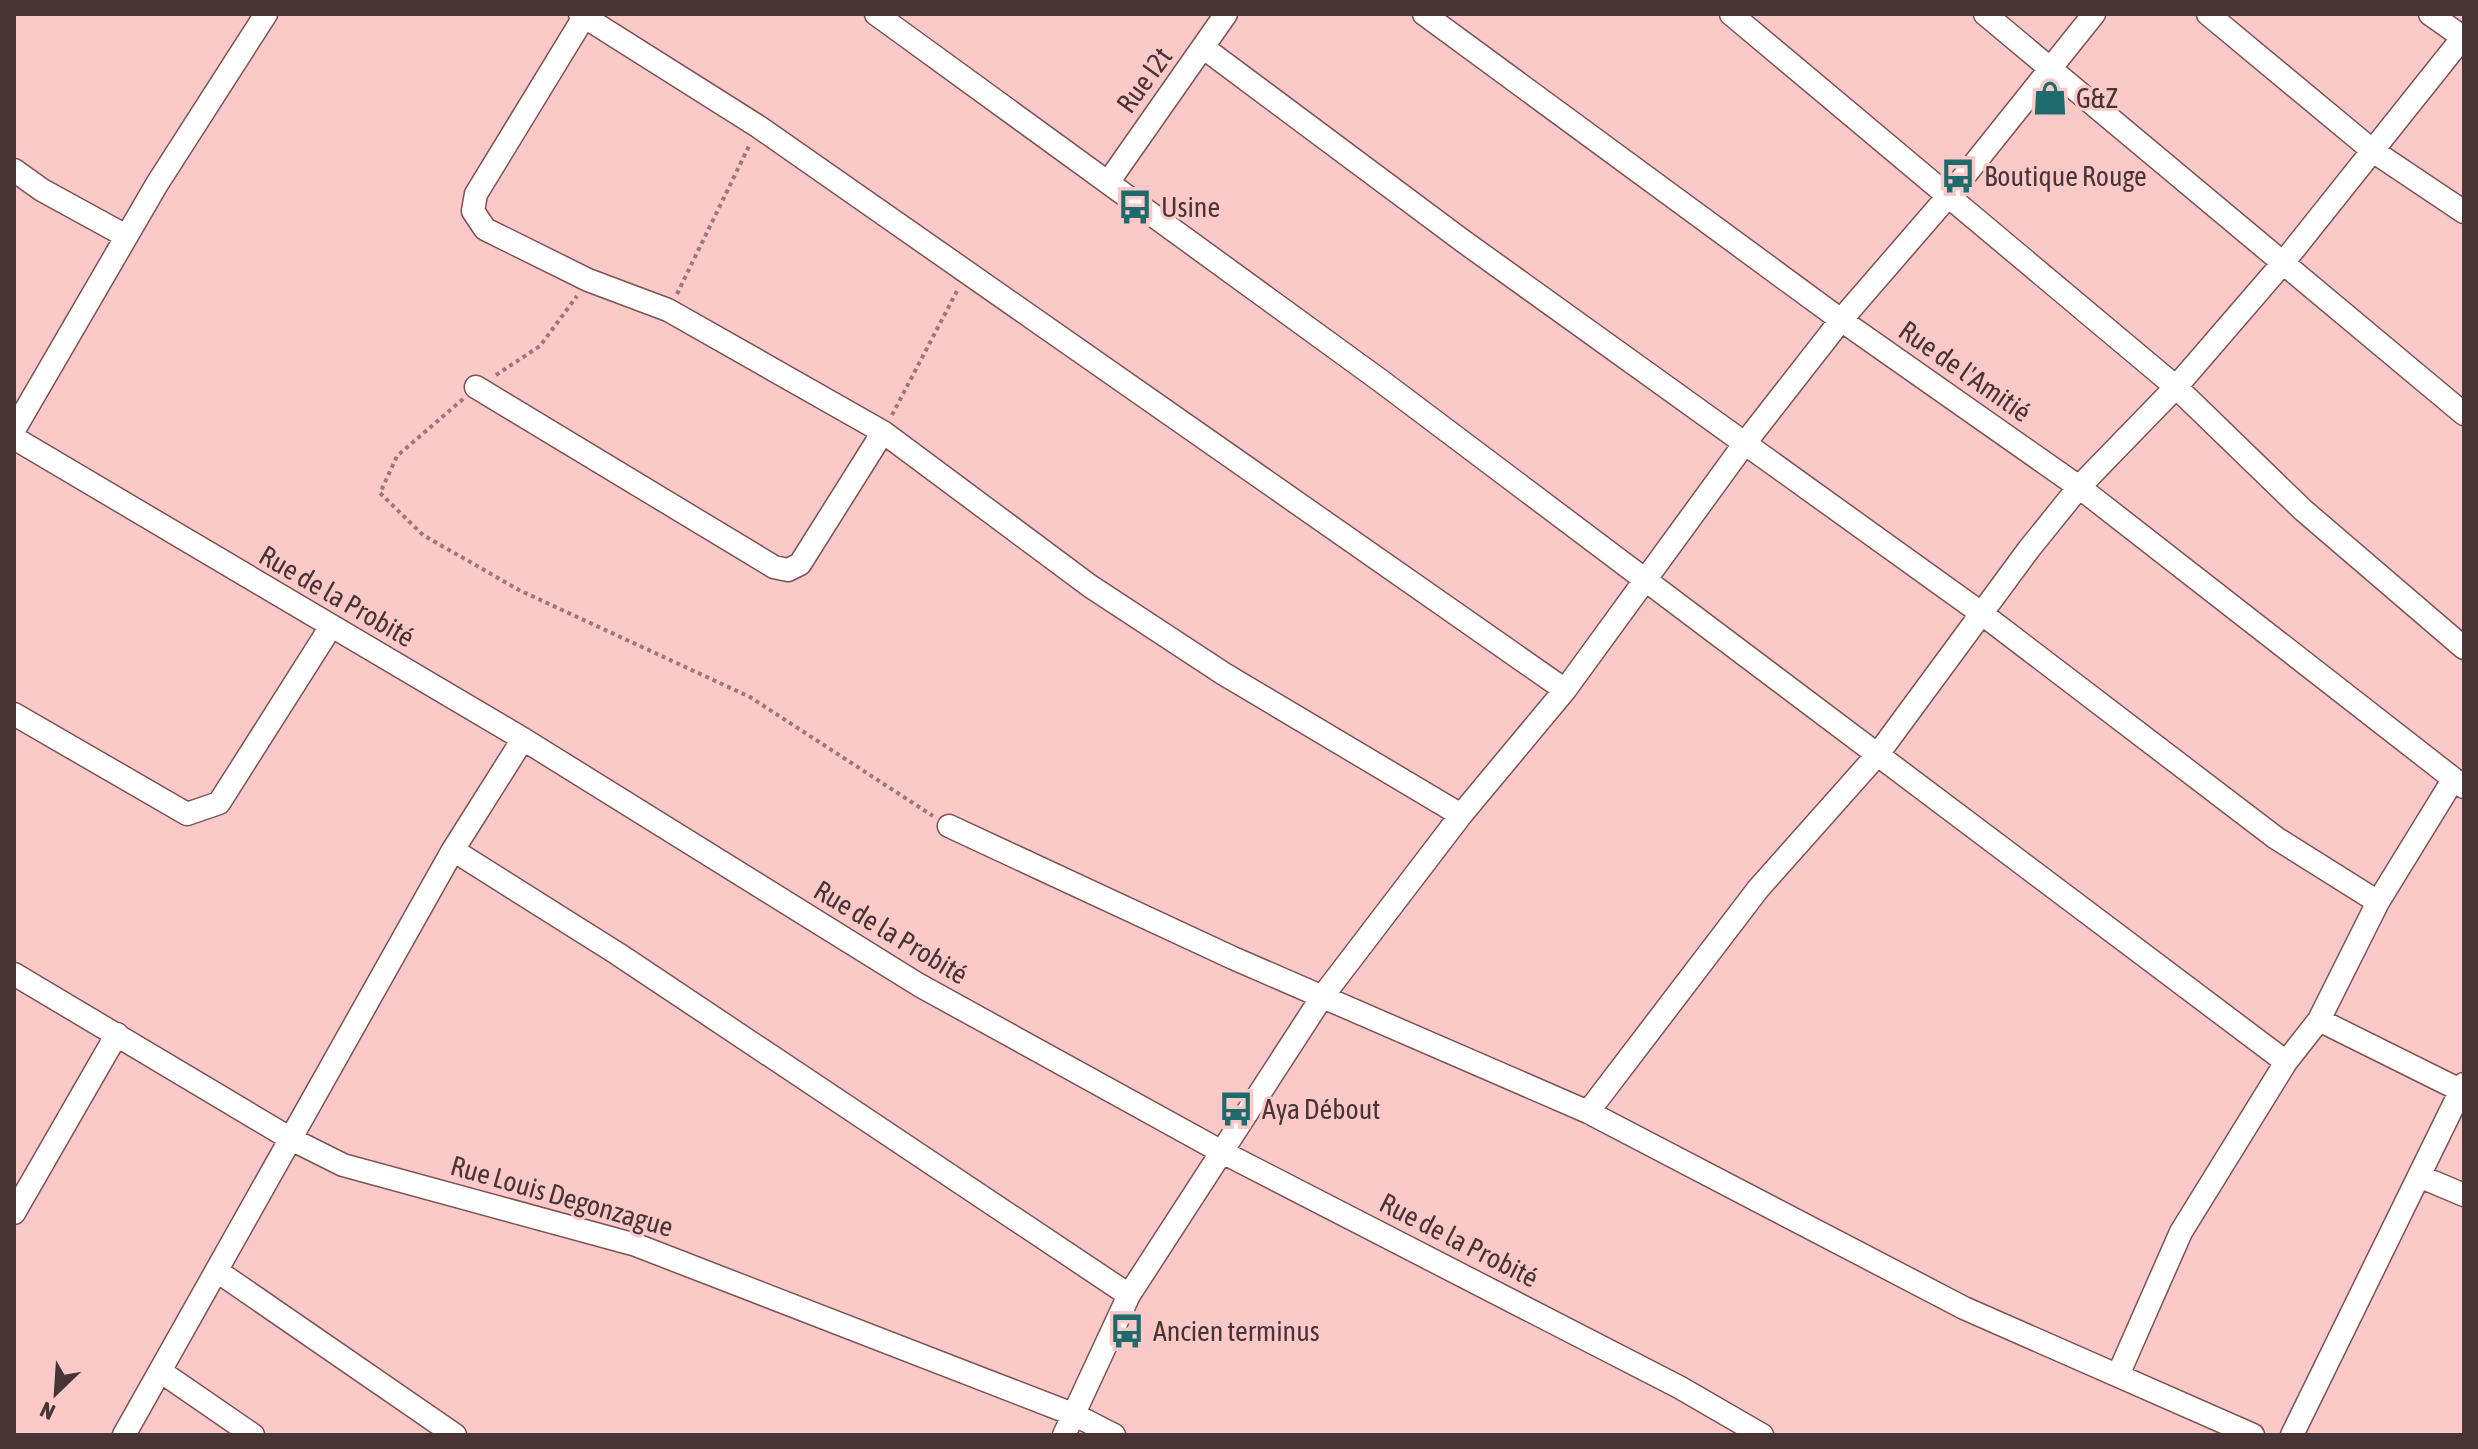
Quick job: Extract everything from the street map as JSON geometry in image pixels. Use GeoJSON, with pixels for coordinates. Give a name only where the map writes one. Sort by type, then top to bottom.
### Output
{"type":"FeatureCollection","features":[{"type":"Feature","properties":{"kind":"street"},"geometry":{"type":"LineString","coordinates":[[14,430],[126,236],[266,14]]}},
{"type":"Feature","properties":{"kind":"street"},"geometry":{"type":"LineString","coordinates":[[876,14],[1109,181],[1647,579],[2286,1062]]}},
{"type":"Feature","properties":{"kind":"street","name":"Rue I2t"},"geometry":{"type":"LineString","coordinates":[[1109,181],[1226,14]]}},
{"type":"Feature","properties":{"kind":"street","name":"Rue de l'Amitié"},"geometry":{"type":"LineString","coordinates":[[1424,14],[1841,320],[2079,487],[2459,783]]}},
{"type":"Feature","properties":{"kind":"street"},"geometry":{"type":"LineString","coordinates":[[1731,14],[1950,194],[2176,387],[2303,510],[2464,648]]}},
{"type":"Feature","properties":{"kind":"street"},"geometry":{"type":"LineString","coordinates":[[1985,14],[2464,414]]}},
{"type":"Feature","properties":{"kind":"street"},"geometry":{"type":"LineString","coordinates":[[1070,1425],[1129,1295],[1322,997],[1461,815],[1565,690],[1745,443],[1841,320],[1950,194],[2094,14]]}},
{"type":"Feature","properties":{"kind":"street"},"geometry":{"type":"LineString","coordinates":[[2208,14],[2373,151],[2464,212]]}},
{"type":"Feature","properties":{"kind":"street"},"geometry":{"type":"LineString","coordinates":[[1588,1112],[1758,889],[1878,754],[1981,613],[2079,487],[2176,387],[2283,263],[2464,37],[2430,14]]}},
{"type":"Feature","properties":{"kind":"street"},"geometry":{"type":"LineString","coordinates":[[1461,815],[1224,674],[1090,586],[883,432],[668,310],[588,280],[485,229],[473,211],[476,194],[582,15],[759,127],[1565,690]]}},
{"type":"Feature","properties":{"kind":"street"},"geometry":{"type":"LineString","coordinates":[[1204,48],[1463,241],[1981,613],[2276,838],[2378,902]]}},
{"type":"Feature","properties":{"kind":"street"},"geometry":{"type":"LineString","coordinates":[[14,170],[42,190],[126,236]]}},
{"type":"Feature","properties":{"kind":"street"},"geometry":{"type":"LineString","coordinates":[[476,387],[774,567],[788,570],[800,564],[883,432]]}},
{"type":"Feature","properties":{"kind":"street","name":"Rue de la Probité"},"geometry":{"type":"LineString","coordinates":[[14,438],[330,628],[523,739],[919,985],[1222,1152],[1679,1387],[1762,1435]]}},
{"type":"Feature","properties":{"kind":"street"},"geometry":{"type":"LineString","coordinates":[[14,714],[187,814],[201,812],[219,803],[330,628]]}},
{"type":"Feature","properties":{"kind":"street"},"geometry":{"type":"LineString","coordinates":[[124,1435],[453,850],[523,739]]}},
{"type":"Feature","properties":{"kind":"street"},"geometry":{"type":"LineString","coordinates":[[2118,1375],[2181,1232],[2286,1062],[2319,1020],[2378,902],[2459,783]]}},
{"type":"Feature","properties":{"kind":"street"},"geometry":{"type":"LineString","coordinates":[[949,826],[1322,997],[1588,1112],[1964,1308],[2253,1435]]}},
{"type":"Feature","properties":{"kind":"street"},"geometry":{"type":"LineString","coordinates":[[453,850],[618,954],[1129,1295]]}},
{"type":"Feature","properties":{"kind":"street","name":"Rue Louis Degonzague"},"geometry":{"type":"LineString","coordinates":[[14,974],[291,1139],[343,1165],[636,1245],[1070,1425],[1114,1435]]}},
{"type":"Feature","properties":{"kind":"street"},"geometry":{"type":"LineString","coordinates":[[2292,1435],[2463,1089],[2319,1020]]}},
{"type":"Feature","properties":{"kind":"street"},"geometry":{"type":"LineString","coordinates":[[14,1213],[117,1034]]}},
{"type":"Feature","properties":{"kind":"street"},"geometry":{"type":"LineString","coordinates":[[2419,1176],[2464,1195]]}},
{"type":"Feature","properties":{"kind":"street"},"geometry":{"type":"LineString","coordinates":[[217,1271],[455,1435]]}},
{"type":"Feature","properties":{"kind":"street"},"geometry":{"type":"LineString","coordinates":[[160,1371],[253,1435]]}},
{"type":"Feature","properties":{"kind":"path"},"geometry":{"type":"LineString","coordinates":[[668,310],[759,127]]}},
{"type":"Feature","properties":{"kind":"path"},"geometry":{"type":"LineString","coordinates":[[883,432],[967,272]]}},
{"type":"Feature","properties":{"kind":"path"},"geometry":{"type":"LineString","coordinates":[[588,280],[540,346],[476,387],[397,456],[380,493],[423,535],[519,590],[750,697],[949,826]]}},
{"type":"Feature","properties":{"kind":"place","name":"G&Z"},"geometry":{"type":"Point","coordinates":[2050,98]}},
{"type":"Feature","properties":{"kind":"place","name":"Boutique Rouge"},"geometry":{"type":"Point","coordinates":[1958,176]}},
{"type":"Feature","properties":{"kind":"place","name":"Usine"},"geometry":{"type":"Point","coordinates":[1135,207]}},
{"type":"Feature","properties":{"kind":"place","name":"Aya Débout"},"geometry":{"type":"Point","coordinates":[1236,1109]}},
{"type":"Feature","properties":{"kind":"place","name":"Ancien terminus"},"geometry":{"type":"Point","coordinates":[1127,1331]}}]}
